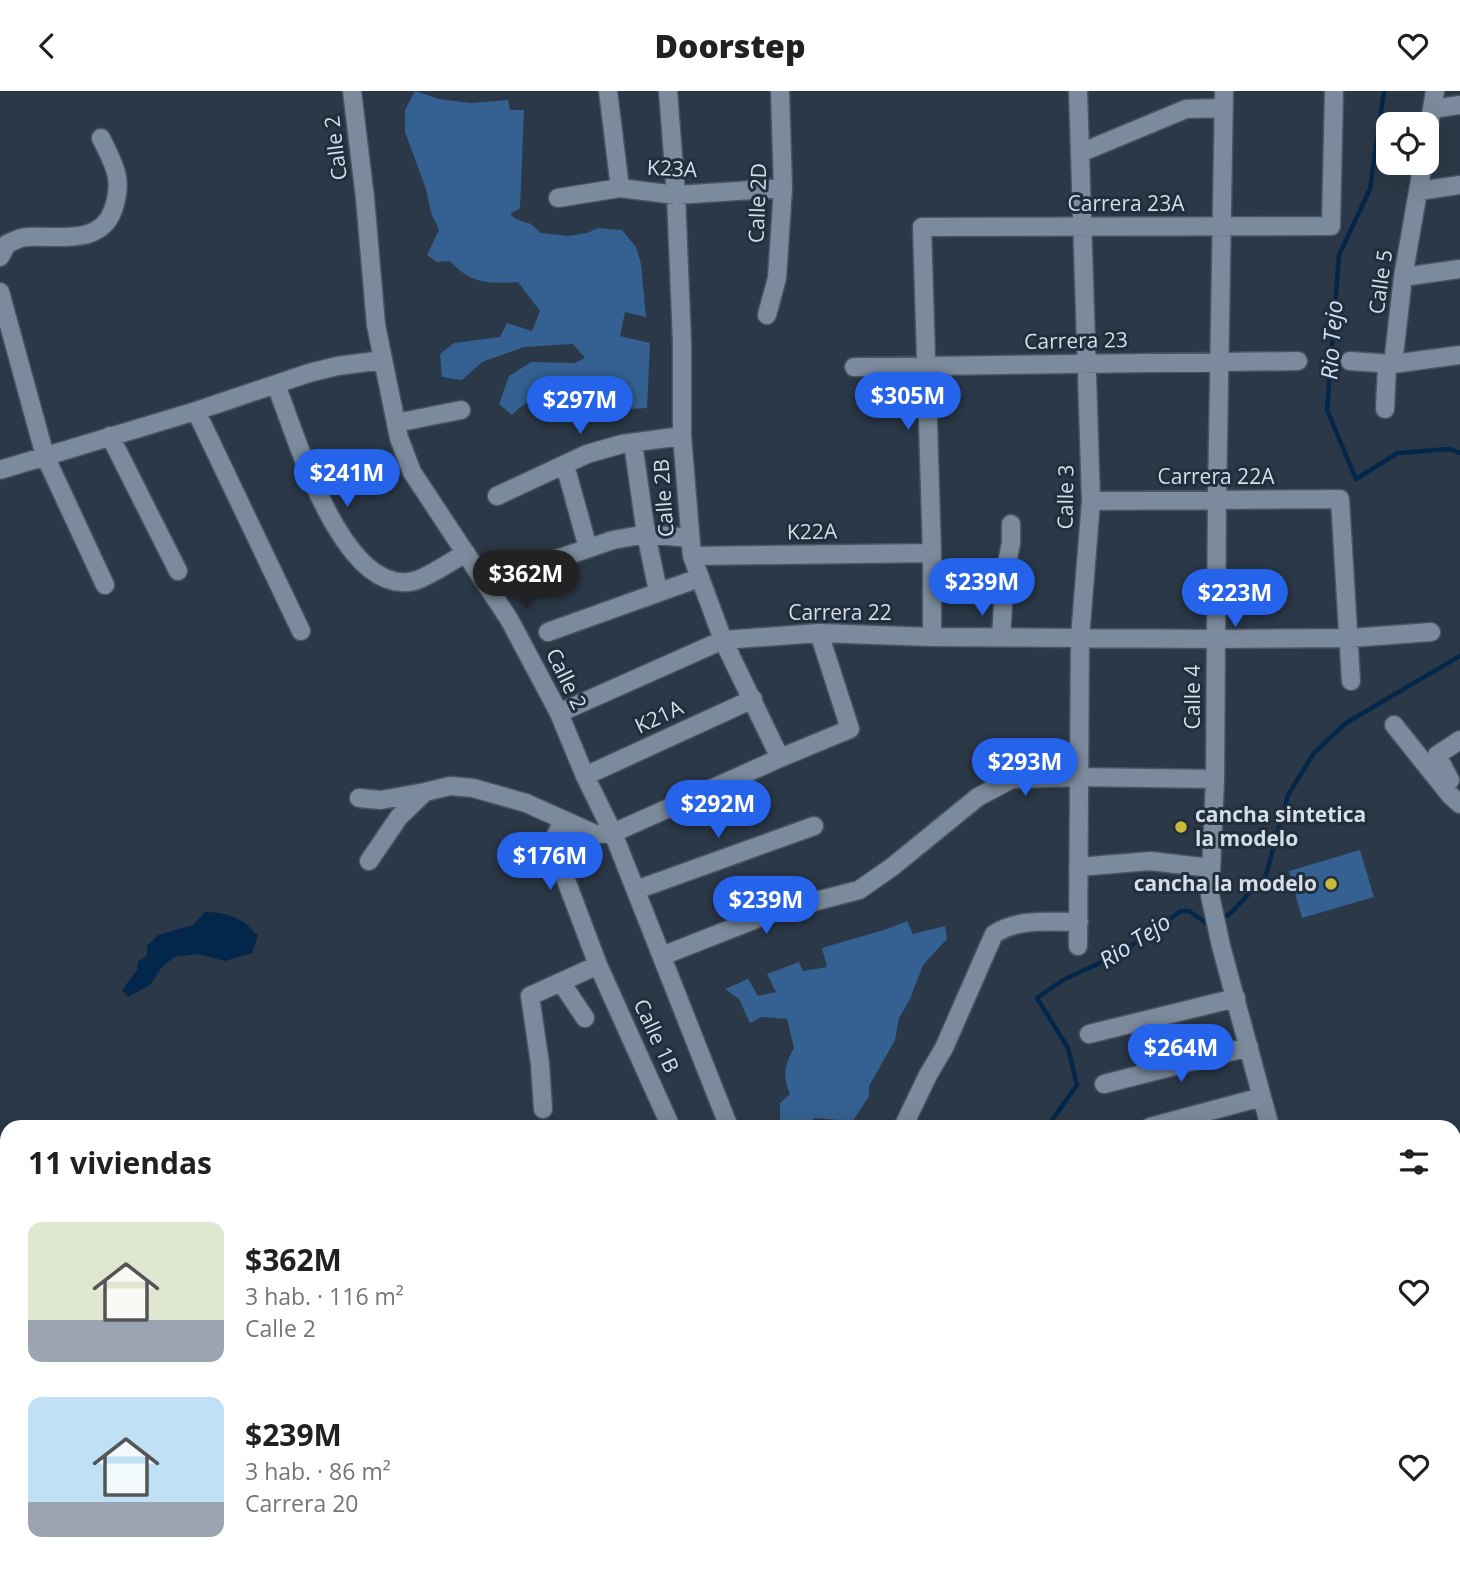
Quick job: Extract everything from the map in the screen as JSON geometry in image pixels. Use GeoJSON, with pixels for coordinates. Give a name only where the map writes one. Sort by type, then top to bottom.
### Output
{"type":"FeatureCollection","features":[{"type":"Feature","properties":{"kind":"street","name":"Calle 2"},"geometry":{"type":"LineString","coordinates":[[352,91],[376,325],[399,437],[412,472],[486,583],[532,660],[559,713],[584,776],[613,833],[726,1120]]}},
{"type":"Feature","properties":{"kind":"street"},"geometry":{"type":"LineString","coordinates":[[608,91],[620,188]]}},
{"type":"Feature","properties":{"kind":"street","name":"Calle 2B"},"geometry":{"type":"LineString","coordinates":[[668,91],[676,195],[682,436],[692,556],[723,640],[780,758]]}},
{"type":"Feature","properties":{"kind":"street","name":"Calle 2D"},"geometry":{"type":"LineString","coordinates":[[767,315],[777,278],[783,188],[780,91]]}},
{"type":"Feature","properties":{"kind":"street","name":"Calle 3"},"geometry":{"type":"LineString","coordinates":[[1077,946],[1080,638],[1091,501],[1078,91]]}},
{"type":"Feature","properties":{"kind":"street","name":"Carrera 23A"},"geometry":{"type":"LineString","coordinates":[[925,365],[922,227],[1331,226],[1334,91]]}},
{"type":"Feature","properties":{"kind":"street"},"geometry":{"type":"LineString","coordinates":[[1431,112],[1435,91]]}},
{"type":"Feature","properties":{"kind":"street"},"geometry":{"type":"LineString","coordinates":[[1080,153],[1186,109],[1224,100]]}},
{"type":"Feature","properties":{"kind":"street","name":"Calle 4"},"geometry":{"type":"LineString","coordinates":[[1224,100],[1215,779],[1210,895],[1221,946],[1268,1120]]}},
{"type":"Feature","properties":{"kind":"street"},"geometry":{"type":"LineString","coordinates":[[1432,109],[1460,105]]}},
{"type":"Feature","properties":{"kind":"street"},"geometry":{"type":"LineString","coordinates":[[0,257],[7,244],[25,237],[74,238],[99,230],[108,222],[117,197],[118,174],[101,138]]}},
{"type":"Feature","properties":{"kind":"street","name":"Calle 5"},"geometry":{"type":"LineString","coordinates":[[1385,409],[1403,277],[1421,175]]}},
{"type":"Feature","properties":{"kind":"street"},"geometry":{"type":"LineString","coordinates":[[1419,191],[1460,185]]}},
{"type":"Feature","properties":{"kind":"street","name":"K23A"},"geometry":{"type":"LineString","coordinates":[[558,198],[620,188],[676,195],[783,188]]}},
{"type":"Feature","properties":{"kind":"street"},"geometry":{"type":"LineString","coordinates":[[1403,277],[1460,269]]}},
{"type":"Feature","properties":{"kind":"street"},"geometry":{"type":"LineString","coordinates":[[0,292],[45,456],[105,585]]}},
{"type":"Feature","properties":{"kind":"street"},"geometry":{"type":"LineString","coordinates":[[1350,361],[1390,365],[1460,355]]}},
{"type":"Feature","properties":{"kind":"street"},"geometry":{"type":"LineString","coordinates":[[0,470],[337,366],[383,360]]}},
{"type":"Feature","properties":{"kind":"street","name":"Carrera 23"},"geometry":{"type":"LineString","coordinates":[[854,367],[1298,361]]}},
{"type":"Feature","properties":{"kind":"street"},"geometry":{"type":"LineString","coordinates":[[925,365],[932,553],[932,637]]}},
{"type":"Feature","properties":{"kind":"street"},"geometry":{"type":"LineString","coordinates":[[276,385],[327,513],[349,549],[374,573],[385,581],[414,581],[466,554]]}},
{"type":"Feature","properties":{"kind":"street"},"geometry":{"type":"LineString","coordinates":[[396,423],[461,410]]}},
{"type":"Feature","properties":{"kind":"street"},"geometry":{"type":"LineString","coordinates":[[196,411],[301,631]]}},
{"type":"Feature","properties":{"kind":"street"},"geometry":{"type":"LineString","coordinates":[[110,436],[178,571]]}},
{"type":"Feature","properties":{"kind":"street"},"geometry":{"type":"LineString","coordinates":[[497,496],[587,454],[633,443],[682,436]]}},
{"type":"Feature","properties":{"kind":"street","name":"Calle 2B"},"geometry":{"type":"LineString","coordinates":[[633,443],[646,534],[658,591]]}},
{"type":"Feature","properties":{"kind":"street"},"geometry":{"type":"LineString","coordinates":[[565,465],[588,548]]}},
{"type":"Feature","properties":{"kind":"street","name":"Carrera 22A"},"geometry":{"type":"LineString","coordinates":[[1091,501],[1340,499],[1350,638]]}},
{"type":"Feature","properties":{"kind":"street"},"geometry":{"type":"LineString","coordinates":[[1001,637],[1011,524]]}},
{"type":"Feature","properties":{"kind":"street"},"geometry":{"type":"LineString","coordinates":[[486,583],[588,548],[646,534],[689,538]]}},
{"type":"Feature","properties":{"kind":"street","name":"K22A"},"geometry":{"type":"LineString","coordinates":[[692,556],[932,553]]}},
{"type":"Feature","properties":{"kind":"street"},"geometry":{"type":"LineString","coordinates":[[548,632],[699,577]]}},
{"type":"Feature","properties":{"kind":"street","name":"Carrera 22"},"geometry":{"type":"LineString","coordinates":[[559,713],[723,640],[820,633],[932,637],[1216,639],[1350,638],[1431,632]]}},
{"type":"Feature","properties":{"kind":"street"},"geometry":{"type":"LineString","coordinates":[[359,798],[381,800],[450,786],[473,788],[526,803],[595,834],[613,833],[850,729],[820,633]]}},
{"type":"Feature","properties":{"kind":"street"},"geometry":{"type":"LineString","coordinates":[[1350,638],[1351,681]]}},
{"type":"Feature","properties":{"kind":"street","name":"K21A"},"geometry":{"type":"LineString","coordinates":[[584,776],[753,698]]}},
{"type":"Feature","properties":{"kind":"street"},"geometry":{"type":"LineString","coordinates":[[1394,725],[1450,795],[1459,802]]}},
{"type":"Feature","properties":{"kind":"street"},"geometry":{"type":"LineString","coordinates":[[1459,802],[1455,788],[1437,755],[1460,740]]}},
{"type":"Feature","properties":{"kind":"street"},"geometry":{"type":"LineString","coordinates":[[662,956],[774,912],[859,890],[892,867],[978,797],[1012,779],[1215,779]]}},
{"type":"Feature","properties":{"kind":"street"},"geometry":{"type":"LineString","coordinates":[[369,861],[399,817],[425,792]]}},
{"type":"Feature","properties":{"kind":"street"},"geometry":{"type":"LineString","coordinates":[[543,1109],[540,1063],[530,996],[598,965],[552,843],[562,821]]}},
{"type":"Feature","properties":{"kind":"street"},"geometry":{"type":"LineString","coordinates":[[636,890],[814,826]]}},
{"type":"Feature","properties":{"kind":"street"},"geometry":{"type":"LineString","coordinates":[[1078,867],[1150,861],[1211,868]]}},
{"type":"Feature","properties":{"kind":"street"},"geometry":{"type":"LineString","coordinates":[[906,1120],[944,1048],[994,934],[1006,926],[1021,922],[1079,922]]}},
{"type":"Feature","properties":{"kind":"street","name":"Calle 1B"},"geometry":{"type":"LineString","coordinates":[[598,965],[668,1120]]}},
{"type":"Feature","properties":{"kind":"street"},"geometry":{"type":"LineString","coordinates":[[561,982],[585,1019]]}},
{"type":"Feature","properties":{"kind":"street"},"geometry":{"type":"LineString","coordinates":[[1089,1034],[1237,998]]}},
{"type":"Feature","properties":{"kind":"street"},"geometry":{"type":"LineString","coordinates":[[1104,1084],[1249,1047]]}},
{"type":"Feature","properties":{"kind":"street"},"geometry":{"type":"LineString","coordinates":[[1176,1120],[1262,1097]]}},
{"type":"Feature","properties":{"kind":"shaded area"},"geometry":{"type":"Polygon","coordinates":[[[415,91],[439,99],[471,103],[508,100],[510,110],[524,110],[520,208],[510,214],[531,224],[541,233],[568,236],[598,228],[622,230],[636,247],[641,264],[646,317],[625,312],[620,336],[650,343],[647,408],[616,410],[614,419],[582,423],[587,410],[582,402],[572,399],[536,399],[512,415],[499,404],[509,376],[531,362],[575,363],[585,358],[573,344],[524,347],[482,362],[462,380],[442,377],[440,354],[454,343],[500,337],[507,323],[532,331],[540,311],[518,282],[481,281],[465,274],[450,261],[437,262],[427,255],[439,230],[405,132],[405,110],[415,91]]]}},
{"type":"Feature","properties":{"kind":"shaded area","name":"cancha la modelo"},"geometry":{"type":"Polygon","coordinates":[[[1360,850],[1374,897],[1302,918],[1289,871],[1360,850]]]}},
{"type":"Feature","properties":{"kind":"shaded area"},"geometry":{"type":"Polygon","coordinates":[[[205,912],[226,915],[245,923],[258,935],[252,953],[225,961],[198,954],[174,957],[162,967],[150,985],[128,997],[122,990],[137,970],[138,961],[147,956],[147,946],[158,935],[193,925],[205,912]]]}},
{"type":"Feature","properties":{"kind":"shaded area"},"geometry":{"type":"Polygon","coordinates":[[[907,921],[913,934],[945,926],[947,939],[923,965],[910,999],[899,1018],[895,1040],[869,1086],[869,1096],[854,1120],[780,1120],[780,1103],[790,1094],[786,1070],[794,1048],[787,1019],[761,1017],[750,1023],[739,999],[725,989],[748,979],[758,996],[776,992],[767,974],[799,962],[803,971],[827,967],[822,948],[907,921]]]}},
{"type":"Feature","properties":{"kind":"waterway","name":"Rio Tejo"},"geometry":{"type":"LineString","coordinates":[[1384,91],[1370,189],[1339,255],[1327,410],[1356,479],[1398,453],[1449,449],[1460,453]]}},
{"type":"Feature","properties":{"kind":"waterway","name":"Rio Tejo"},"geometry":{"type":"LineString","coordinates":[[1220,919],[1231,913],[1266,875],[1288,795],[1314,753],[1346,723],[1460,656]]}},
{"type":"Feature","properties":{"kind":"waterway","name":"Rio Tejo"},"geometry":{"type":"LineString","coordinates":[[1052,1120],[1077,1085],[1068,1048],[1037,998],[1063,980],[1119,954],[1181,911],[1189,911],[1208,924],[1212,923]]}},
{"type":"Feature","properties":{"kind":"place","name":"cancha sintetica la modelo"},"geometry":{"type":"Point","coordinates":[1181,827]}},
{"type":"Feature","properties":{"kind":"place","name":"cancha la modelo"},"geometry":{"type":"Point","coordinates":[1331,884]}}]}
